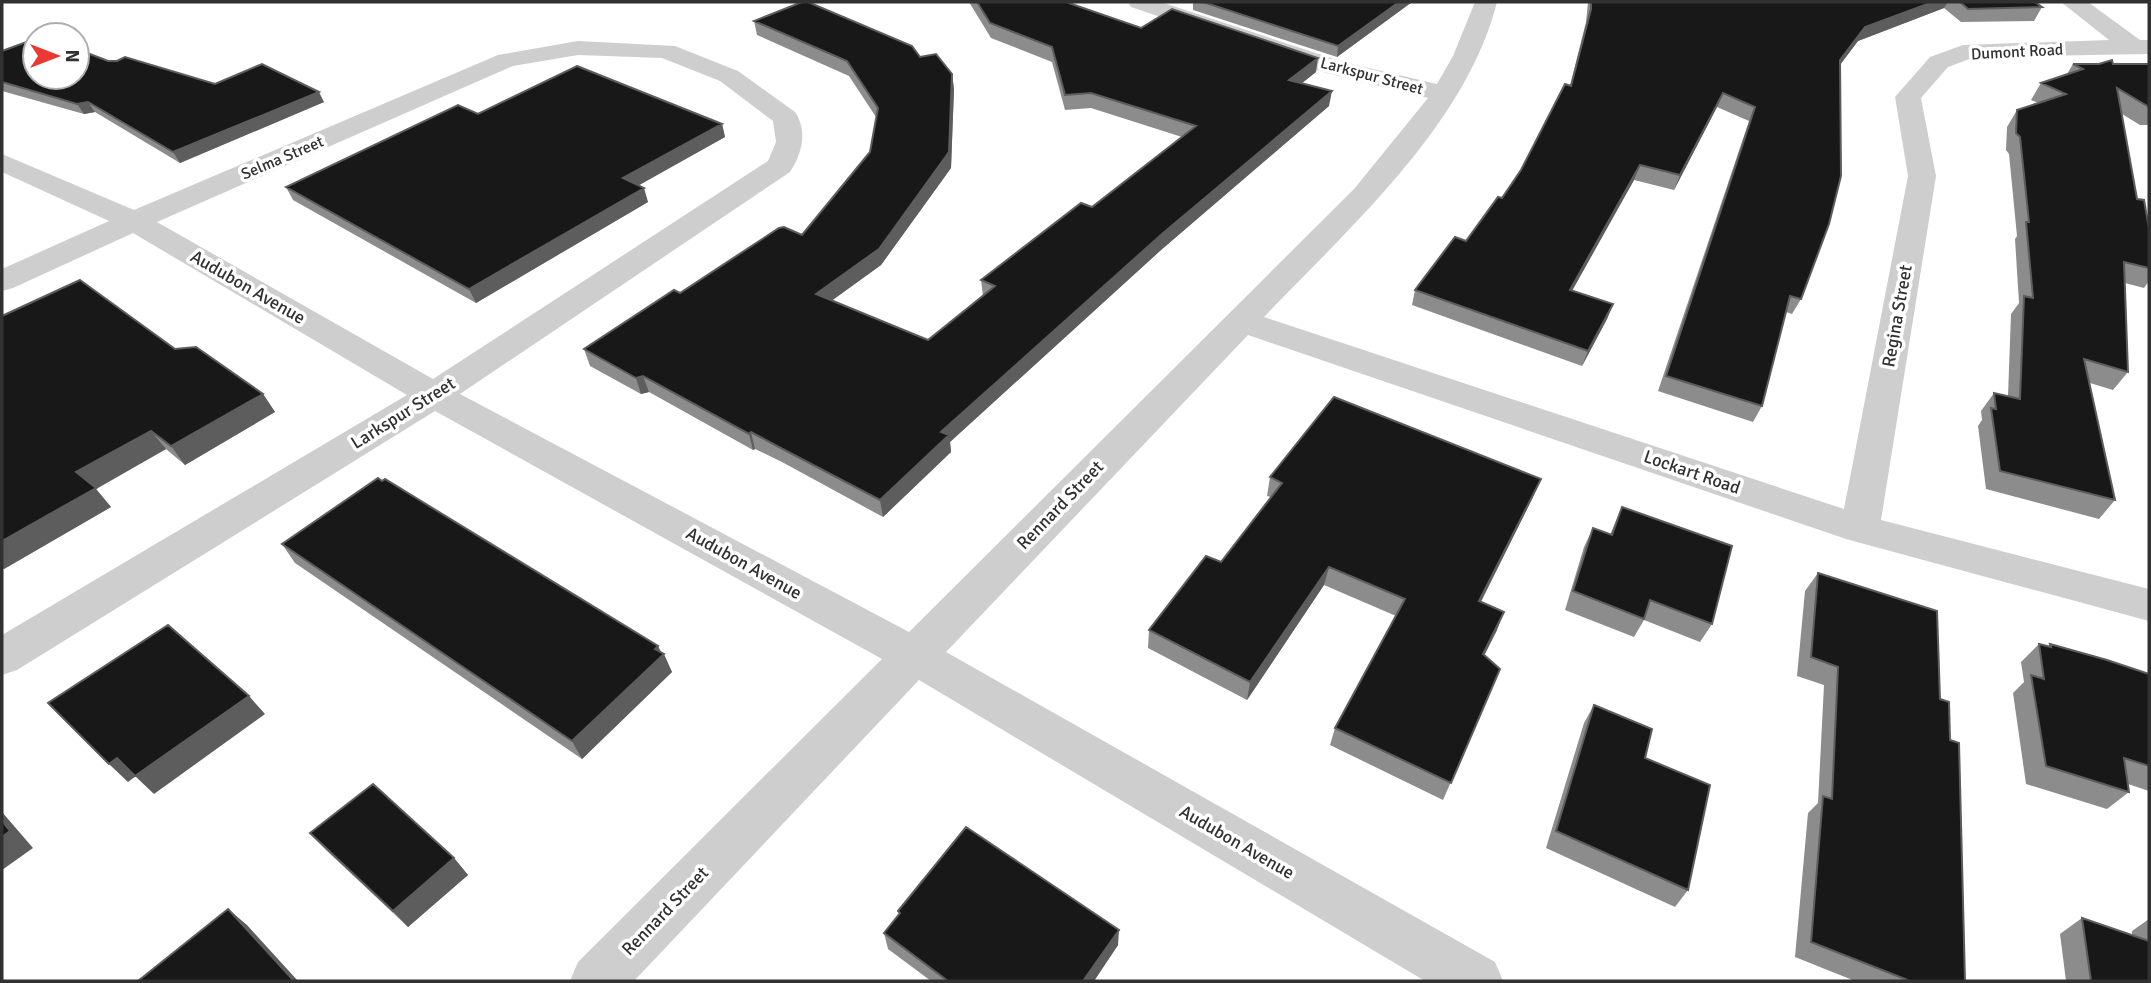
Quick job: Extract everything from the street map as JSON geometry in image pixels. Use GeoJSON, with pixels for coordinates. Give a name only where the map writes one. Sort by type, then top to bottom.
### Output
{"type":"FeatureCollection","features":[{"type":"Feature","properties":{"kind":"street","name":"Larkspur Street"},"geometry":{"type":"LineString","coordinates":[[1139,2],[1335,68],[1445,94]]}},
{"type":"Feature","properties":{"kind":"street","name":"Rennard Street"},"geometry":{"type":"LineString","coordinates":[[597,981],[1364,195],[1418,133],[1445,94],[1482,19],[1486,2]]}},
{"type":"Feature","properties":{"kind":"street"},"geometry":{"type":"LineString","coordinates":[[2073,2],[2142,47]]}},
{"type":"Feature","properties":{"kind":"street","name":"Dumont Road"},"geometry":{"type":"LineString","coordinates":[[1909,103],[1908,97],[1938,62],[1972,50],[2142,47]]}},
{"type":"Feature","properties":{"kind":"street","name":"Larkspur Street"},"geometry":{"type":"LineString","coordinates":[[2,657],[435,395],[780,166],[790,142],[786,118],[729,76],[666,51],[567,50]]}},
{"type":"Feature","properties":{"kind":"street","name":"Selma Street"},"geometry":{"type":"LineString","coordinates":[[2,281],[507,60],[567,50]]}},
{"type":"Feature","properties":{"kind":"street","name":"Regina Street"},"geometry":{"type":"LineString","coordinates":[[1860,528],[1922,176],[1909,103]]}},
{"type":"Feature","properties":{"kind":"street","name":"Audubon Avenue"},"geometry":{"type":"LineString","coordinates":[[2,162],[134,221],[435,395],[913,655],[1476,981]]}},
{"type":"Feature","properties":{"kind":"street","name":"Lockart Road"},"geometry":{"type":"LineString","coordinates":[[1241,321],[1860,528],[2149,605]]}},
{"type":"Feature","properties":{"kind":"building"},"geometry":{"type":"Polygon","coordinates":[[[808,2],[912,46],[920,57],[936,54],[952,74],[949,152],[879,249],[816,294],[928,340],[995,286],[981,280],[1081,203],[1092,207],[1196,126],[1091,93],[1065,95],[1052,47],[990,23],[977,2],[1066,2],[1141,28],[1172,9],[1318,58],[1289,80],[1332,91],[1162,234],[941,432],[949,435],[880,500],[751,432],[749,434],[643,376],[636,378],[584,349],[674,290],[680,293],[779,228],[784,227],[802,235],[870,152],[878,108],[847,61],[754,21],[808,2]]]}},
{"type":"Feature","properties":{"kind":"building"},"geometry":{"type":"Polygon","coordinates":[[[1203,2],[1399,2],[1338,46],[1203,2]]]}},
{"type":"Feature","properties":{"kind":"building"},"geometry":{"type":"Polygon","coordinates":[[[1591,2],[1933,2],[1865,27],[1840,60],[1841,176],[1829,224],[1801,299],[1790,296],[1762,406],[1666,376],[1755,107],[1723,93],[1680,175],[1640,165],[1570,290],[1613,304],[1588,351],[1415,290],[1455,237],[1466,241],[1498,197],[1502,198],[1521,170],[1565,84],[1571,86],[1591,2]]]}},
{"type":"Feature","properties":{"kind":"building"},"geometry":{"type":"Polygon","coordinates":[[[1960,2],[2035,2],[2042,7],[1968,9],[1960,2]]]}},
{"type":"Feature","properties":{"kind":"building"},"geometry":{"type":"Polygon","coordinates":[[[21,44],[21,88],[2,82],[2,51],[21,44]]]}},
{"type":"Feature","properties":{"kind":"building"},"geometry":{"type":"Polygon","coordinates":[[[91,54],[108,61],[125,57],[215,84],[262,64],[319,92],[173,152],[88,102],[77,104],[33,91],[91,91],[91,54]]]}},
{"type":"Feature","properties":{"kind":"building"},"geometry":{"type":"Polygon","coordinates":[[[2112,60],[2113,64],[2149,64],[2149,107],[2117,88],[2137,199],[2144,200],[2149,228],[2149,268],[2124,262],[2128,372],[2084,359],[2115,500],[2000,471],[1991,408],[1996,409],[1994,393],[2020,399],[2024,296],[2033,298],[2026,222],[2029,222],[2020,137],[2016,133],[2017,110],[2066,94],[2041,83],[2083,69],[2073,64],[2099,64],[2112,60]]]}},
{"type":"Feature","properties":{"kind":"building"},"geometry":{"type":"Polygon","coordinates":[[[577,66],[722,124],[623,178],[644,188],[469,289],[286,187],[458,105],[478,114],[577,66]]]}},
{"type":"Feature","properties":{"kind":"building"},"geometry":{"type":"Polygon","coordinates":[[[80,280],[175,349],[196,347],[263,394],[171,446],[151,431],[76,472],[96,488],[2,541],[2,316],[80,280]]]}},
{"type":"Feature","properties":{"kind":"building"},"geometry":{"type":"Polygon","coordinates":[[[1334,397],[1541,479],[1479,601],[1504,612],[1483,654],[1500,669],[1451,783],[1335,728],[1405,599],[1329,567],[1250,682],[1149,630],[1206,556],[1221,562],[1282,483],[1270,477],[1334,397]]]}},
{"type":"Feature","properties":{"kind":"building"},"geometry":{"type":"Polygon","coordinates":[[[378,478],[382,481],[385,479],[658,646],[655,649],[664,654],[572,741],[282,544],[378,478]]]}},
{"type":"Feature","properties":{"kind":"building"},"geometry":{"type":"Polygon","coordinates":[[[1622,507],[1732,546],[1712,624],[1650,600],[1644,619],[1573,591],[1593,528],[1612,535],[1622,507]]]}},
{"type":"Feature","properties":{"kind":"building"},"geometry":{"type":"Polygon","coordinates":[[[1818,573],[1937,611],[1940,699],[1949,702],[1950,740],[1959,743],[1965,981],[1910,981],[1811,942],[1823,796],[1832,799],[1838,667],[1811,657],[1818,573]]]}},
{"type":"Feature","properties":{"kind":"building"},"geometry":{"type":"Polygon","coordinates":[[[168,625],[249,696],[135,776],[117,758],[109,764],[48,703],[168,625]]]}},
{"type":"Feature","properties":{"kind":"building"},"geometry":{"type":"Polygon","coordinates":[[[2039,644],[2051,647],[2050,644],[2149,674],[2149,766],[2124,758],[2129,792],[2046,766],[2031,675],[2044,679],[2039,644]]]}},
{"type":"Feature","properties":{"kind":"building"},"geometry":{"type":"Polygon","coordinates":[[[1594,705],[1652,729],[1645,758],[1710,785],[1688,890],[1556,831],[1594,705]]]}},
{"type":"Feature","properties":{"kind":"building"},"geometry":{"type":"Polygon","coordinates":[[[373,784],[454,858],[393,911],[310,833],[373,784]]]}},
{"type":"Feature","properties":{"kind":"building"},"geometry":{"type":"Polygon","coordinates":[[[2,821],[10,831],[2,837],[2,821]]]}},
{"type":"Feature","properties":{"kind":"building"},"geometry":{"type":"Polygon","coordinates":[[[966,827],[1119,930],[1083,981],[948,981],[884,933],[900,913],[898,911],[966,827]]]}},
{"type":"Feature","properties":{"kind":"building"},"geometry":{"type":"Polygon","coordinates":[[[228,909],[294,981],[138,981],[228,909]]]}},
{"type":"Feature","properties":{"kind":"building"},"geometry":{"type":"Polygon","coordinates":[[[2082,918],[2149,941],[2149,981],[2091,981],[2082,918]]]}}]}
